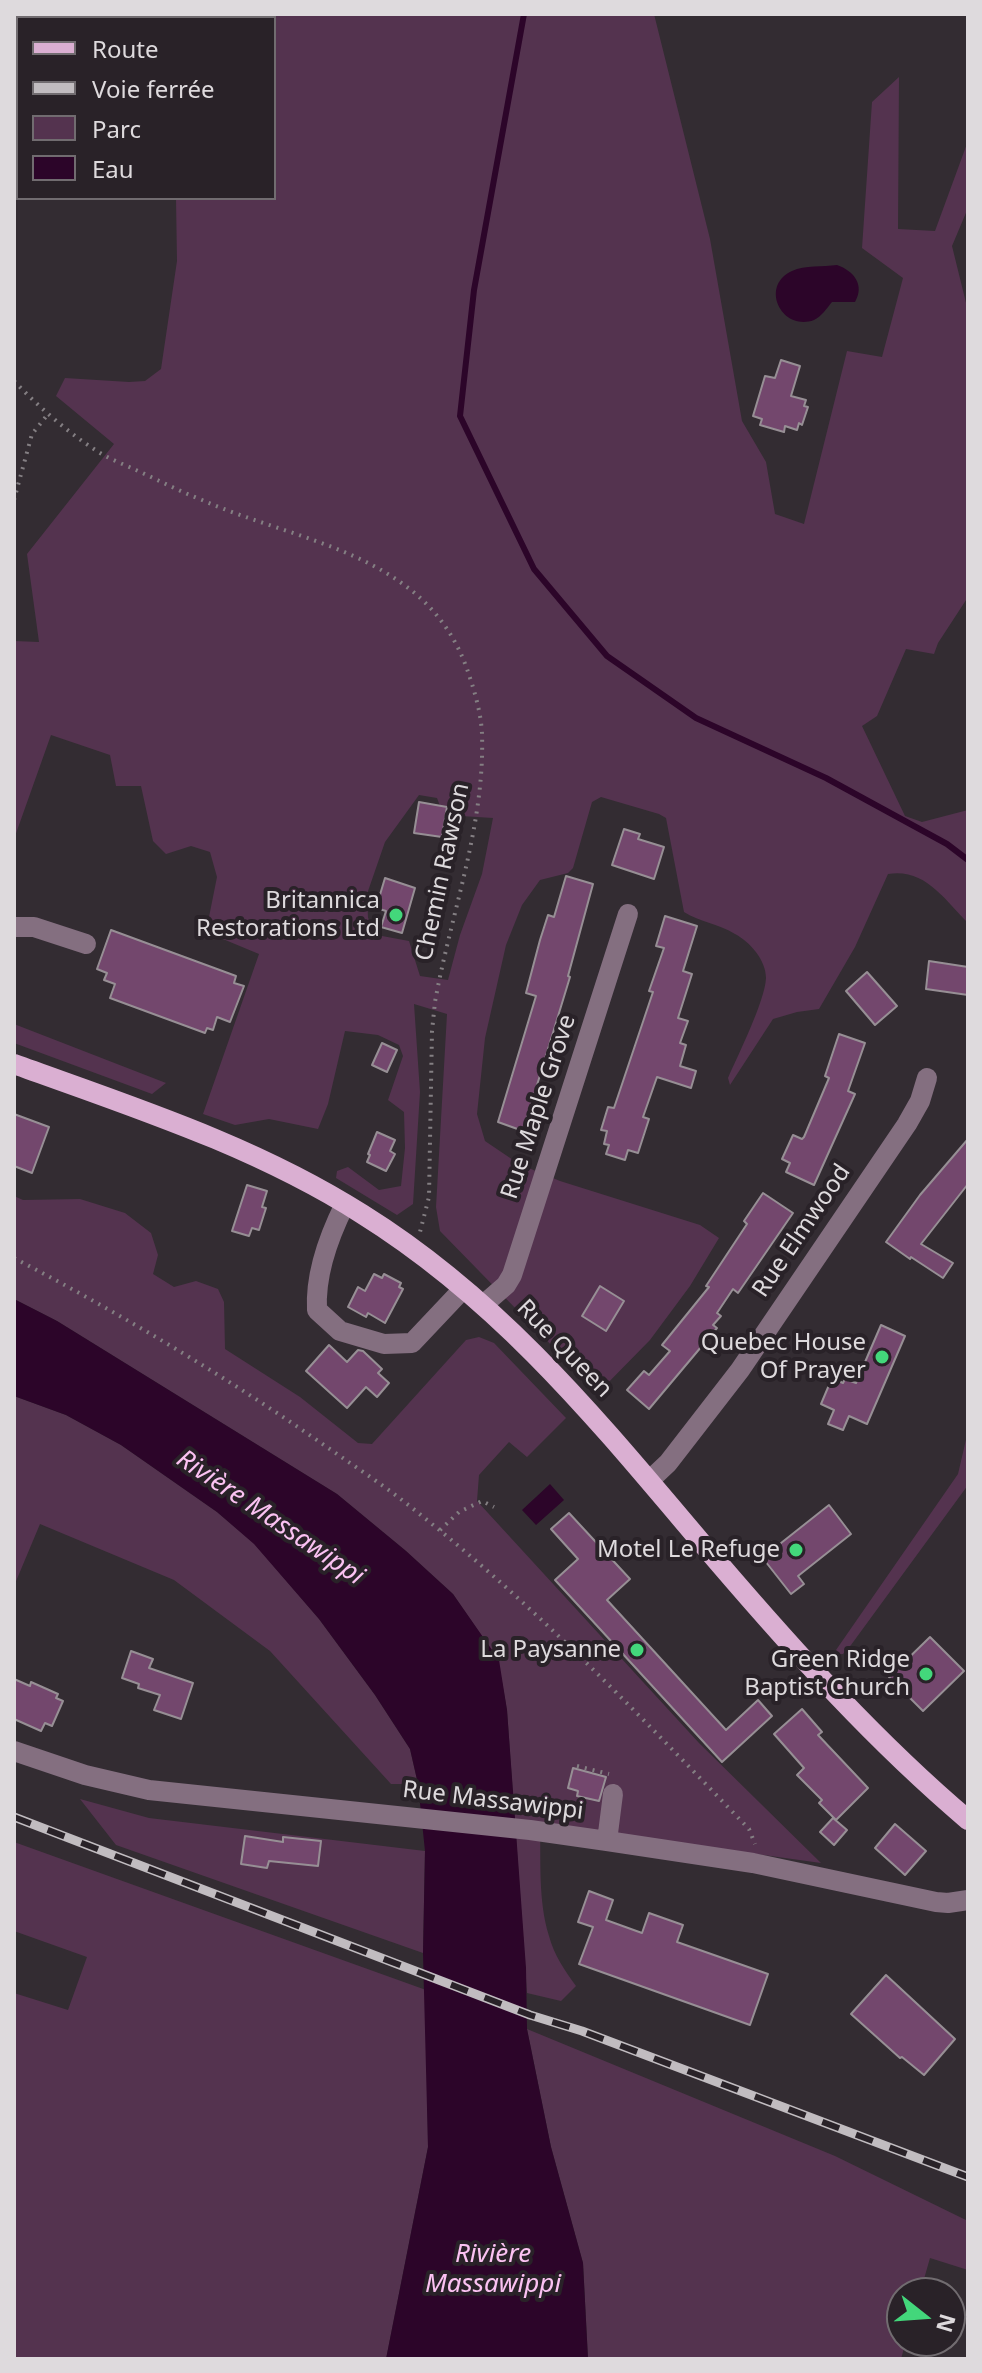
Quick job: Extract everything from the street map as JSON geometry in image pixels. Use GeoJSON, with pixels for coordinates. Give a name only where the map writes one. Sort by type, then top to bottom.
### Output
{"type":"FeatureCollection","features":[{"type":"Feature","properties":{"kind":"main road","name":"Rue Queen"},"geometry":{"type":"LineString","coordinates":[[14,1064],[216,1138],[278,1166],[345,1204],[411,1248],[463,1289],[545,1363],[650,1480],[799,1655],[889,1748],[968,1820]]}},
{"type":"Feature","properties":{"kind":"street","name":"Rue Maple Grove"},"geometry":{"type":"LineString","coordinates":[[483,1305],[506,1285],[512,1275],[628,914]]}},
{"type":"Feature","properties":{"kind":"street"},"geometry":{"type":"LineString","coordinates":[[14,927],[34,927],[86,944]]}},
{"type":"Feature","properties":{"kind":"street","name":"Rue Elmwood"},"geometry":{"type":"LineString","coordinates":[[650,1480],[668,1463],[740,1370],[907,1124],[920,1101],[927,1078]]}},
{"type":"Feature","properties":{"kind":"street"},"geometry":{"type":"LineString","coordinates":[[345,1204],[333,1228],[316,1289],[317,1310],[340,1331],[384,1344],[412,1343],[463,1289]]}},
{"type":"Feature","properties":{"kind":"street","name":"Rue Massawippi"},"geometry":{"type":"LineString","coordinates":[[14,1751],[85,1775],[149,1790],[530,1830],[753,1863],[936,1902],[968,1900]]}},
{"type":"Feature","properties":{"kind":"street"},"geometry":{"type":"LineString","coordinates":[[607,1841],[610,1789]]}},
{"type":"Feature","properties":{"kind":"path","name":"Chemin Rawson"},"geometry":{"type":"LineString","coordinates":[[14,381],[48,414],[99,452],[191,495],[373,564],[405,584],[434,610],[458,645],[474,689],[482,730],[482,775],[476,816],[435,1002],[429,1197],[421,1230],[411,1248]]}},
{"type":"Feature","properties":{"kind":"path"},"geometry":{"type":"LineString","coordinates":[[14,500],[32,434],[48,414]]}},
{"type":"Feature","properties":{"kind":"path"},"geometry":{"type":"LineString","coordinates":[[14,1258],[214,1370],[347,1461],[440,1530],[536,1616],[749,1829]]}},
{"type":"Feature","properties":{"kind":"path"},"geometry":{"type":"LineString","coordinates":[[440,1530],[459,1512],[482,1501],[494,1507]]}},
{"type":"Feature","properties":{"kind":"path"},"geometry":{"type":"LineString","coordinates":[[577,1766],[609,1774],[610,1789]]}},
{"type":"Feature","properties":{"kind":"green space"},"geometry":{"type":"Polygon","coordinates":[[[172,14],[654,14],[710,239],[742,421],[766,462],[775,514],[804,524],[847,351],[882,357],[903,278],[862,248],[872,102],[899,77],[898,229],[935,231],[968,141],[968,208],[952,246],[968,311],[968,597],[934,654],[906,649],[877,716],[862,726],[905,816],[922,822],[968,810],[968,923],[933,887],[913,876],[888,874],[855,947],[819,1009],[773,1019],[730,1085],[728,1078],[761,1000],[766,978],[763,965],[756,952],[741,937],[684,912],[666,818],[601,797],[592,802],[573,868],[568,873],[540,880],[522,905],[506,945],[485,1038],[477,1114],[485,1141],[519,1164],[560,1181],[700,1225],[719,1238],[690,1286],[650,1340],[598,1393],[440,1231],[436,1207],[447,1014],[414,1004],[420,1092],[413,1204],[397,1215],[336,1178],[337,1171],[348,1167],[379,1190],[401,1186],[405,1148],[404,1112],[388,1100],[403,1056],[399,1045],[378,1035],[345,1031],[328,1104],[318,1129],[269,1119],[235,1125],[203,1114],[259,954],[206,932],[217,877],[210,852],[191,846],[166,854],[153,841],[141,786],[116,786],[110,755],[51,735],[14,839],[14,641],[39,642],[27,554],[114,444],[56,396],[65,378],[145,381],[161,369],[177,261],[176,200],[276,200],[276,16],[172,14]],[[419,795],[385,842],[367,894],[368,918],[382,936],[409,941],[420,976],[448,980],[482,874],[493,818],[445,815],[447,807],[440,806],[437,798],[419,795]]]}},
{"type":"Feature","properties":{"kind":"green space"},"geometry":{"type":"Polygon","coordinates":[[[14,1024],[166,1083],[152,1094],[14,1043],[14,1024]]]}},
{"type":"Feature","properties":{"kind":"green space"},"geometry":{"type":"Polygon","coordinates":[[[14,1196],[23,1200],[80,1199],[125,1213],[151,1233],[158,1255],[153,1274],[174,1287],[196,1281],[218,1289],[224,1302],[225,1349],[300,1397],[358,1443],[372,1444],[466,1340],[479,1337],[494,1343],[566,1418],[527,1457],[509,1442],[479,1475],[477,1501],[699,1743],[821,1863],[540,1824],[545,1923],[557,1956],[576,1986],[561,2001],[527,1993],[507,1710],[498,1660],[453,1594],[337,1494],[57,1321],[14,1299],[14,1196]]]}},
{"type":"Feature","properties":{"kind":"green space"},"geometry":{"type":"Polygon","coordinates":[[[14,1396],[66,1415],[121,1445],[217,1512],[255,1544],[319,1619],[375,1695],[410,1749],[418,1784],[391,1784],[270,1651],[174,1580],[40,1524],[14,1586],[14,1396]]]}},
{"type":"Feature","properties":{"kind":"green space"},"geometry":{"type":"Polygon","coordinates":[[[968,1431],[968,1485],[851,1645],[843,1654],[838,1654],[836,1650],[958,1474],[968,1431]]]}},
{"type":"Feature","properties":{"kind":"green space"},"geometry":{"type":"Polygon","coordinates":[[[80,1799],[149,1818],[425,1851],[423,1953],[116,1845],[80,1799]]]}},
{"type":"Feature","properties":{"kind":"green space"},"geometry":{"type":"Polygon","coordinates":[[[14,1842],[426,1990],[428,2147],[386,2359],[14,2359],[14,1993],[68,2010],[87,1957],[14,1931],[14,1842]]]}},
{"type":"Feature","properties":{"kind":"green space"},"geometry":{"type":"Polygon","coordinates":[[[527,2029],[835,2156],[968,2221],[968,2270],[930,2258],[925,2277],[886,2277],[886,2357],[901,2359],[588,2359],[583,2263],[551,2147],[527,2029]]]}},
{"type":"Feature","properties":{"kind":"water"},"geometry":{"type":"Polygon","coordinates":[[[837,265],[856,279],[859,290],[855,302],[832,302],[817,319],[803,322],[792,320],[784,314],[776,296],[782,278],[803,268],[837,265]]]}},
{"type":"Feature","properties":{"kind":"water","name":"Rivière Massawippi"},"geometry":{"type":"Polygon","coordinates":[[[14,1299],[57,1321],[337,1494],[453,1594],[499,1660],[507,1710],[526,1968],[527,2029],[551,2147],[583,2263],[588,2359],[386,2359],[428,2147],[423,1953],[425,1851],[418,1784],[410,1749],[319,1619],[254,1544],[217,1512],[121,1445],[66,1415],[14,1396],[14,1299]]]}},
{"type":"Feature","properties":{"kind":"water"},"geometry":{"type":"Polygon","coordinates":[[[550,1484],[564,1500],[536,1525],[522,1510],[550,1484]]]}},
{"type":"Feature","properties":{"kind":"building"},"geometry":{"type":"Polygon","coordinates":[[[781,360],[800,366],[791,396],[806,400],[804,406],[808,407],[802,425],[799,423],[797,430],[785,426],[784,432],[760,425],[762,419],[753,416],[765,376],[775,378],[781,360]]]}},
{"type":"Feature","properties":{"kind":"building"},"geometry":{"type":"Polygon","coordinates":[[[419,802],[447,807],[442,837],[414,833],[419,802]]]}},
{"type":"Feature","properties":{"kind":"building"},"geometry":{"type":"Polygon","coordinates":[[[624,829],[640,834],[638,839],[664,847],[654,879],[612,865],[624,829]]]}},
{"type":"Feature","properties":{"kind":"building"},"geometry":{"type":"Polygon","coordinates":[[[566,876],[593,884],[570,977],[523,1131],[498,1122],[536,996],[526,993],[540,940],[548,915],[554,917],[566,876]]]}},
{"type":"Feature","properties":{"kind":"building","name":"Britannica Restorations Ltd"},"geometry":{"type":"Polygon","coordinates":[[[385,878],[415,888],[402,933],[381,927],[386,911],[376,908],[385,878]]]}},
{"type":"Feature","properties":{"kind":"building"},"geometry":{"type":"Polygon","coordinates":[[[665,916],[697,926],[683,971],[692,974],[678,1018],[688,1021],[680,1043],[686,1045],[680,1066],[696,1071],[691,1088],[657,1077],[643,1117],[649,1119],[638,1153],[628,1150],[625,1160],[606,1154],[609,1145],[604,1144],[607,1131],[601,1130],[608,1107],[614,1108],[653,992],[649,991],[664,948],[656,946],[665,916]]]}},
{"type":"Feature","properties":{"kind":"building"},"geometry":{"type":"Polygon","coordinates":[[[111,930],[236,976],[234,983],[244,986],[230,1022],[217,1017],[213,1030],[207,1028],[205,1033],[110,998],[115,984],[104,980],[107,973],[97,969],[111,930]]]}},
{"type":"Feature","properties":{"kind":"building"},"geometry":{"type":"Polygon","coordinates":[[[929,961],[968,967],[968,995],[926,989],[929,961]]]}},
{"type":"Feature","properties":{"kind":"building"},"geometry":{"type":"Polygon","coordinates":[[[867,972],[897,1006],[875,1025],[846,991],[867,972]]]}},
{"type":"Feature","properties":{"kind":"building"},"geometry":{"type":"Polygon","coordinates":[[[839,1034],[865,1043],[848,1091],[855,1094],[814,1185],[786,1172],[790,1163],[782,1159],[793,1135],[804,1137],[829,1078],[825,1076],[839,1034]]]}},
{"type":"Feature","properties":{"kind":"building"},"geometry":{"type":"Polygon","coordinates":[[[382,1043],[397,1050],[387,1072],[372,1065],[382,1043]]]}},
{"type":"Feature","properties":{"kind":"building"},"geometry":{"type":"Polygon","coordinates":[[[14,1114],[49,1127],[32,1173],[14,1166],[14,1114]]]}},
{"type":"Feature","properties":{"kind":"building"},"geometry":{"type":"Polygon","coordinates":[[[377,1132],[395,1140],[390,1151],[395,1154],[386,1171],[367,1162],[377,1132]]]}},
{"type":"Feature","properties":{"kind":"building"},"geometry":{"type":"Polygon","coordinates":[[[968,1139],[968,1184],[921,1244],[953,1263],[943,1278],[886,1242],[920,1195],[968,1139]]]}},
{"type":"Feature","properties":{"kind":"building"},"geometry":{"type":"Polygon","coordinates":[[[247,1185],[267,1191],[262,1207],[266,1208],[259,1230],[252,1228],[249,1236],[232,1231],[247,1185]]]}},
{"type":"Feature","properties":{"kind":"building"},"geometry":{"type":"Polygon","coordinates":[[[763,1193],[793,1213],[738,1293],[733,1289],[717,1313],[721,1316],[713,1325],[717,1328],[649,1409],[627,1390],[644,1371],[649,1375],[670,1351],[662,1345],[709,1287],[706,1286],[747,1224],[744,1221],[763,1193]]]}},
{"type":"Feature","properties":{"kind":"building"},"geometry":{"type":"Polygon","coordinates":[[[374,1274],[382,1278],[384,1274],[401,1283],[399,1287],[403,1289],[385,1323],[368,1313],[366,1317],[348,1307],[358,1287],[365,1291],[374,1274]]]}},
{"type":"Feature","properties":{"kind":"building"},"geometry":{"type":"Polygon","coordinates":[[[600,1286],[624,1301],[606,1331],[582,1316],[600,1286]]]}},
{"type":"Feature","properties":{"kind":"building","name":"Quebec House Of Prayer"},"geometry":{"type":"Polygon","coordinates":[[[881,1325],[905,1336],[867,1424],[849,1416],[843,1430],[828,1424],[834,1410],[821,1404],[832,1378],[843,1383],[845,1379],[856,1383],[881,1325]]]}},
{"type":"Feature","properties":{"kind":"building"},"geometry":{"type":"Polygon","coordinates":[[[329,1345],[347,1362],[358,1350],[363,1351],[382,1369],[378,1373],[389,1383],[377,1397],[366,1387],[347,1408],[306,1371],[329,1345]]]}},
{"type":"Feature","properties":{"kind":"building","name":"Motel Le Refuge"},"geometry":{"type":"Polygon","coordinates":[[[829,1505],[851,1534],[798,1576],[804,1584],[791,1594],[758,1552],[772,1541],[776,1547],[829,1505]]]}},
{"type":"Feature","properties":{"kind":"building","name":"La Paysanne"},"geometry":{"type":"Polygon","coordinates":[[[569,1513],[630,1579],[607,1600],[726,1730],[758,1700],[772,1716],[722,1762],[555,1580],[578,1559],[551,1529],[569,1513]]]}},
{"type":"Feature","properties":{"kind":"building","name":"Green Ridge Baptist Church"},"geometry":{"type":"Polygon","coordinates":[[[930,1637],[964,1671],[923,1711],[889,1677],[930,1637]]]}},
{"type":"Feature","properties":{"kind":"building"},"geometry":{"type":"Polygon","coordinates":[[[131,1651],[153,1659],[149,1668],[193,1683],[181,1719],[154,1710],[160,1695],[138,1688],[139,1684],[122,1678],[131,1651]]]}},
{"type":"Feature","properties":{"kind":"building"},"geometry":{"type":"Polygon","coordinates":[[[14,1679],[30,1686],[31,1682],[58,1694],[56,1698],[63,1701],[52,1726],[45,1723],[41,1731],[14,1719],[14,1679]]]}},
{"type":"Feature","properties":{"kind":"building"},"geometry":{"type":"Polygon","coordinates":[[[802,1709],[822,1732],[818,1735],[868,1788],[836,1820],[819,1803],[822,1800],[797,1775],[804,1768],[774,1734],[802,1709]]]}},
{"type":"Feature","properties":{"kind":"building"},"geometry":{"type":"Polygon","coordinates":[[[573,1768],[606,1777],[599,1801],[577,1796],[578,1791],[568,1788],[573,1768]]]}},
{"type":"Feature","properties":{"kind":"building"},"geometry":{"type":"Polygon","coordinates":[[[833,1818],[847,1830],[834,1845],[820,1832],[833,1818]]]}},
{"type":"Feature","properties":{"kind":"building"},"geometry":{"type":"Polygon","coordinates":[[[895,1824],[926,1851],[905,1875],[875,1848],[895,1824]]]}},
{"type":"Feature","properties":{"kind":"building"},"geometry":{"type":"Polygon","coordinates":[[[245,1836],[283,1842],[283,1837],[321,1841],[318,1866],[269,1861],[267,1868],[241,1864],[245,1836]]]}},
{"type":"Feature","properties":{"kind":"building"},"geometry":{"type":"Polygon","coordinates":[[[589,1891],[613,1900],[606,1920],[642,1933],[649,1913],[683,1925],[677,1942],[768,1974],[750,2025],[579,1964],[593,1927],[578,1922],[589,1891]]]}},
{"type":"Feature","properties":{"kind":"building"},"geometry":{"type":"Polygon","coordinates":[[[886,1975],[955,2039],[924,2075],[851,2014],[886,1975]]]}},
{"type":"Feature","properties":{"kind":"waterway"},"geometry":{"type":"LineString","coordinates":[[524,14],[474,290],[460,416],[534,569],[607,656],[696,718],[826,778],[947,844],[968,860]]}},
{"type":"Feature","properties":{"kind":"railway"},"geometry":{"type":"LineString","coordinates":[[14,1817],[530,2015],[582,2031],[968,2177]]}},
{"type":"Feature","properties":{"kind":"place","name":"Britannica Restorations Ltd"},"geometry":{"type":"Point","coordinates":[396,915]}},
{"type":"Feature","properties":{"kind":"place","name":"Quebec House Of Prayer"},"geometry":{"type":"Point","coordinates":[882,1357]}},
{"type":"Feature","properties":{"kind":"place","name":"Motel Le Refuge"},"geometry":{"type":"Point","coordinates":[796,1550]}},
{"type":"Feature","properties":{"kind":"place","name":"La Paysanne"},"geometry":{"type":"Point","coordinates":[637,1650]}},
{"type":"Feature","properties":{"kind":"place","name":"Green Ridge Baptist Church"},"geometry":{"type":"Point","coordinates":[926,1674]}}]}
